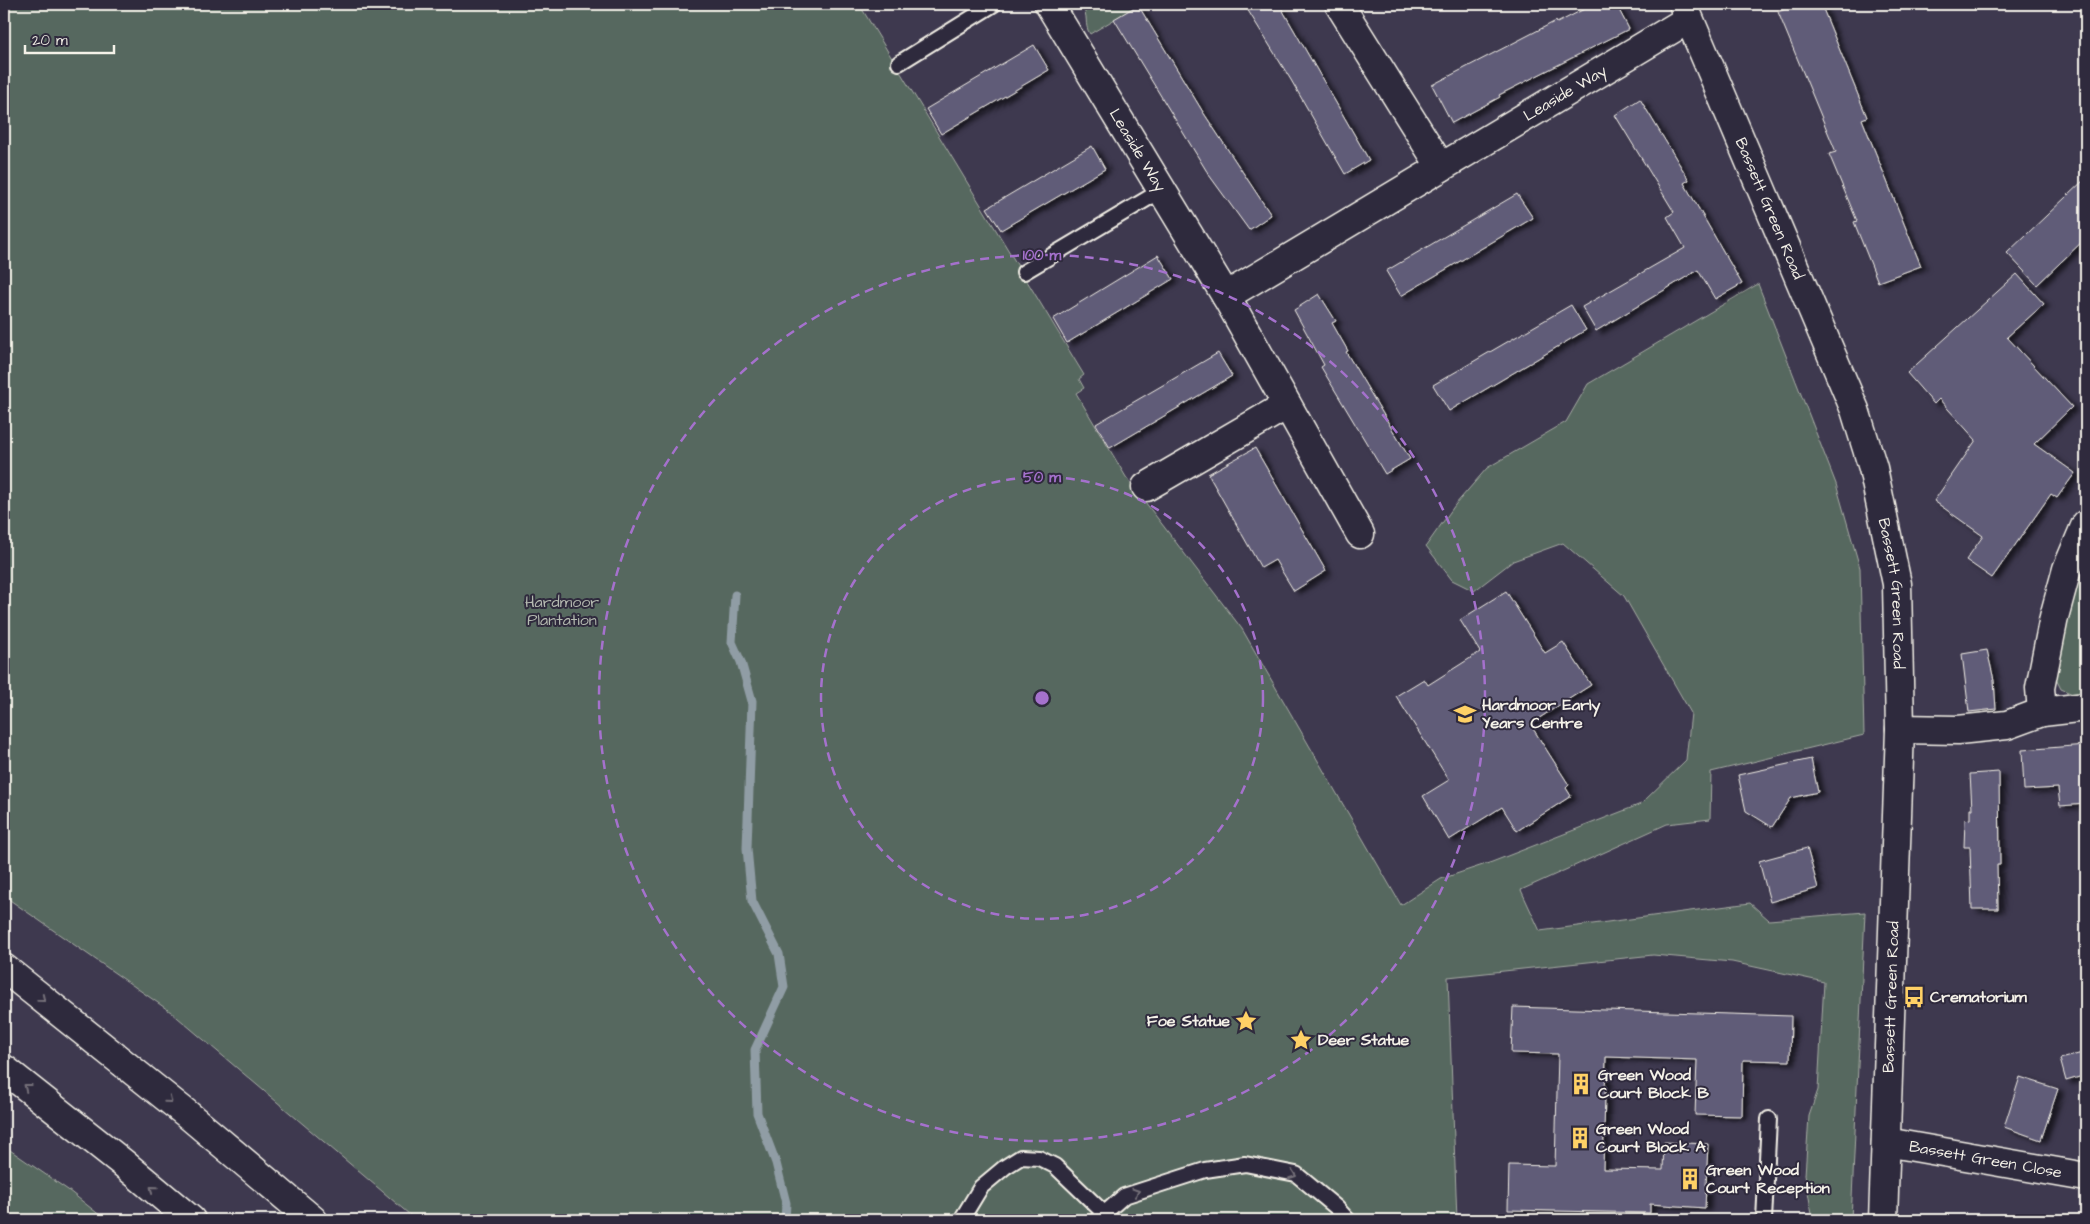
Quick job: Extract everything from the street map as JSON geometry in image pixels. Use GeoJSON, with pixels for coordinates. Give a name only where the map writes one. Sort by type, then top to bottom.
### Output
{"type":"FeatureCollection","features":[{"type":"Feature","properties":{"kind":"main road","name":"Leaside Way"},"geometry":{"type":"LineString","coordinates":[[1049,4],[1226,296],[1360,534]]}},
{"type":"Feature","properties":{"kind":"main road"},"geometry":{"type":"LineString","coordinates":[[1339,4],[1441,167]]}},
{"type":"Feature","properties":{"kind":"main road","name":"Leaside Way"},"geometry":{"type":"LineString","coordinates":[[1226,296],[1441,167],[1686,11]]}},
{"type":"Feature","properties":{"kind":"main road","name":"Bassett Green Road"},"geometry":{"type":"LineString","coordinates":[[1686,11],[1843,380],[1873,468],[1897,584],[1900,729],[1883,1220]]}},
{"type":"Feature","properties":{"kind":"main road"},"geometry":{"type":"LineString","coordinates":[[1146,487],[1287,405]]}},
{"type":"Feature","properties":{"kind":"main road"},"geometry":{"type":"LineString","coordinates":[[2042,712],[2040,688],[2054,617],[2067,569],[2086,524]]}},
{"type":"Feature","properties":{"kind":"main road"},"geometry":{"type":"LineString","coordinates":[[1900,729],[1958,730],[2006,725],[2042,712],[2086,707]]}},
{"type":"Feature","properties":{"kind":"main road"},"geometry":{"type":"LineString","coordinates":[[4,968],[187,1114],[313,1220]]}},
{"type":"Feature","properties":{"kind":"main road"},"geometry":{"type":"LineString","coordinates":[[4,1069],[123,1163],[191,1220]]}},
{"type":"Feature","properties":{"kind":"main road","name":"Bassett Green Close"},"geometry":{"type":"LineString","coordinates":[[1886,1142],[2086,1177]]}},
{"type":"Feature","properties":{"kind":"lane"},"geometry":{"type":"LineString","coordinates":[[899,64],[994,4]]}},
{"type":"Feature","properties":{"kind":"lane"},"geometry":{"type":"LineString","coordinates":[[1024,272],[1162,190]]}},
{"type":"Feature","properties":{"kind":"lane"},"geometry":{"type":"LineString","coordinates":[[1764,1220],[1769,1119]]}},
{"type":"Feature","properties":{"kind":"lane"},"geometry":{"type":"LineString","coordinates":[[961,1220],[981,1187],[1005,1167],[1021,1157],[1039,1158],[1055,1166],[1100,1217],[1124,1196],[1206,1170],[1245,1164],[1296,1174],[1337,1208],[1348,1220]]}},
{"type":"Feature","properties":{"kind":"green space","name":"Hardmoor Plantation"},"geometry":{"type":"Polygon","coordinates":[[[4,4],[859,4],[1084,375],[1079,379],[1084,388],[1076,393],[1126,477],[1242,629],[1401,905],[1441,879],[1492,862],[1641,804],[1686,760],[1691,713],[1624,596],[1563,543],[1513,561],[1474,591],[1452,580],[1426,546],[1455,505],[1487,468],[1566,422],[1588,384],[1758,284],[1836,484],[1860,568],[1864,735],[1711,772],[1710,819],[1667,824],[1521,890],[1540,931],[1750,903],[1769,920],[1865,912],[1851,1220],[1813,1220],[1805,1175],[1809,1116],[1818,1090],[1824,982],[1732,962],[1653,955],[1448,977],[1457,1220],[416,1220],[171,1012],[4,896],[4,4]]]}},
{"type":"Feature","properties":{"kind":"green space"},"geometry":{"type":"Polygon","coordinates":[[[1081,4],[1140,4],[1090,34],[1081,4]]]}},
{"type":"Feature","properties":{"kind":"green space"},"geometry":{"type":"Polygon","coordinates":[[[2086,550],[2086,695],[2075,695],[2061,689],[2054,675],[2069,599],[2086,550]]]}},
{"type":"Feature","properties":{"kind":"green space"},"geometry":{"type":"Polygon","coordinates":[[[4,1146],[68,1190],[106,1220],[4,1220],[4,1146]]]}},
{"type":"Feature","properties":{"kind":"building"},"geometry":{"type":"Polygon","coordinates":[[[1244,4],[1279,4],[1369,160],[1345,174],[1291,80],[1244,4]]]}},
{"type":"Feature","properties":{"kind":"building"},"geometry":{"type":"Polygon","coordinates":[[[1594,4],[1616,4],[1629,29],[1499,95],[1500,97],[1452,123],[1432,85],[1556,21],[1557,23],[1594,4]]]}},
{"type":"Feature","properties":{"kind":"building"},"geometry":{"type":"Polygon","coordinates":[[[1798,4],[1821,4],[1867,117],[1862,119],[1921,266],[1878,282],[1854,222],[1857,221],[1829,154],[1836,152],[1778,12],[1798,4]]]}},
{"type":"Feature","properties":{"kind":"building"},"geometry":{"type":"Polygon","coordinates":[[[1138,5],[1203,112],[1271,215],[1249,230],[1209,175],[1114,19],[1138,5]]]}},
{"type":"Feature","properties":{"kind":"building"},"geometry":{"type":"Polygon","coordinates":[[[1034,45],[1049,70],[941,134],[926,109],[1034,45]]]}},
{"type":"Feature","properties":{"kind":"building"},"geometry":{"type":"Polygon","coordinates":[[[1640,99],[1689,180],[1684,183],[1742,284],[1715,299],[1698,270],[1596,331],[1582,307],[1685,248],[1667,217],[1674,212],[1615,115],[1640,99]]]}},
{"type":"Feature","properties":{"kind":"building"},"geometry":{"type":"Polygon","coordinates":[[[1092,146],[1105,169],[1001,230],[987,208],[1092,146]]]}},
{"type":"Feature","properties":{"kind":"building"},"geometry":{"type":"Polygon","coordinates":[[[2086,178],[2086,238],[2037,285],[2007,253],[2086,178]]]}},
{"type":"Feature","properties":{"kind":"building"},"geometry":{"type":"Polygon","coordinates":[[[1517,194],[1533,218],[1401,296],[1386,271],[1517,194]]]}},
{"type":"Feature","properties":{"kind":"building"},"geometry":{"type":"Polygon","coordinates":[[[1158,255],[1173,279],[1067,343],[1053,319],[1158,255]]]}},
{"type":"Feature","properties":{"kind":"building"},"geometry":{"type":"Polygon","coordinates":[[[2017,274],[2044,304],[2007,337],[2072,407],[2034,444],[2075,473],[2057,498],[2051,494],[1992,578],[1966,560],[1983,536],[1934,501],[1976,440],[1939,399],[1934,404],[1907,373],[2017,274]]]}},
{"type":"Feature","properties":{"kind":"building"},"geometry":{"type":"Polygon","coordinates":[[[1319,294],[1336,321],[1332,323],[1348,351],[1346,352],[1410,459],[1385,474],[1321,367],[1324,365],[1294,310],[1319,294]]]}},
{"type":"Feature","properties":{"kind":"building"},"geometry":{"type":"Polygon","coordinates":[[[1571,305],[1586,330],[1449,411],[1433,385],[1571,305]]]}},
{"type":"Feature","properties":{"kind":"building"},"geometry":{"type":"Polygon","coordinates":[[[1218,353],[1232,376],[1110,448],[1096,424],[1218,353]]]}},
{"type":"Feature","properties":{"kind":"building"},"geometry":{"type":"Polygon","coordinates":[[[1255,448],[1326,571],[1294,591],[1275,560],[1261,568],[1208,474],[1255,448]]]}},
{"type":"Feature","properties":{"kind":"building","name":"Hardmoor Early Years Centre"},"geometry":{"type":"Polygon","coordinates":[[[1506,591],[1545,653],[1563,642],[1591,685],[1530,724],[1569,785],[1566,788],[1571,796],[1517,831],[1502,807],[1449,840],[1423,796],[1449,780],[1396,696],[1424,679],[1428,685],[1480,652],[1460,620],[1506,591]]]}},
{"type":"Feature","properties":{"kind":"building"},"geometry":{"type":"Polygon","coordinates":[[[1987,650],[1994,680],[1996,709],[1969,712],[1962,654],[1987,650]]]}},
{"type":"Feature","properties":{"kind":"building"},"geometry":{"type":"Polygon","coordinates":[[[2086,745],[2086,804],[2060,806],[2058,788],[2024,790],[2022,750],[2086,745]]]}},
{"type":"Feature","properties":{"kind":"building"},"geometry":{"type":"Polygon","coordinates":[[[1811,759],[1818,792],[1791,798],[1772,827],[1746,811],[1738,775],[1811,759]]]}},
{"type":"Feature","properties":{"kind":"building"},"geometry":{"type":"Polygon","coordinates":[[[1999,772],[2000,865],[1997,865],[1998,909],[1972,909],[1970,847],[1964,847],[1965,820],[1970,819],[1970,809],[1972,809],[1970,774],[1999,772]]]}},
{"type":"Feature","properties":{"kind":"building"},"geometry":{"type":"Polygon","coordinates":[[[1807,848],[1818,888],[1770,902],[1759,861],[1807,848]]]}},
{"type":"Feature","properties":{"kind":"building"},"geometry":{"type":"Polygon","coordinates":[[[1513,1007],[1791,1016],[1790,1061],[1743,1060],[1742,1116],[1695,1115],[1697,1060],[1606,1057],[1603,1169],[1663,1170],[1664,1142],[1708,1144],[1705,1208],[1650,1204],[1650,1213],[1508,1210],[1509,1165],[1555,1166],[1558,1054],[1511,1053],[1513,1007]]]}},
{"type":"Feature","properties":{"kind":"building"},"geometry":{"type":"Polygon","coordinates":[[[2086,1052],[2086,1075],[2066,1081],[2060,1059],[2086,1052]]]}},
{"type":"Feature","properties":{"kind":"building"},"geometry":{"type":"Polygon","coordinates":[[[2020,1077],[2058,1089],[2041,1140],[2004,1127],[2020,1077]]]}},
{"type":"Feature","properties":{"kind":"waterway"},"geometry":{"type":"LineString","coordinates":[[735,595],[732,642],[741,662],[752,701],[747,848],[752,901],[779,954],[784,987],[755,1050],[757,1113],[776,1163],[786,1203],[785,1220]]}},
{"type":"Feature","properties":{"kind":"place","name":"Hardmoor Early Years Centre"},"geometry":{"type":"Point","coordinates":[1465,714]}},
{"type":"Feature","properties":{"kind":"place","name":"Crematorium"},"geometry":{"type":"Point","coordinates":[1914,997]}},
{"type":"Feature","properties":{"kind":"place","name":"Foe Statue"},"geometry":{"type":"Point","coordinates":[1246,1021]}},
{"type":"Feature","properties":{"kind":"place","name":"Deer Statue"},"geometry":{"type":"Point","coordinates":[1301,1040]}},
{"type":"Feature","properties":{"kind":"place","name":"Green Wood Court Block B"},"geometry":{"type":"Point","coordinates":[1581,1084]}},
{"type":"Feature","properties":{"kind":"place","name":"Green Wood Court Block A"},"geometry":{"type":"Point","coordinates":[1580,1138]}},
{"type":"Feature","properties":{"kind":"place","name":"Green Wood Court Reception"},"geometry":{"type":"Point","coordinates":[1690,1179]}}]}
